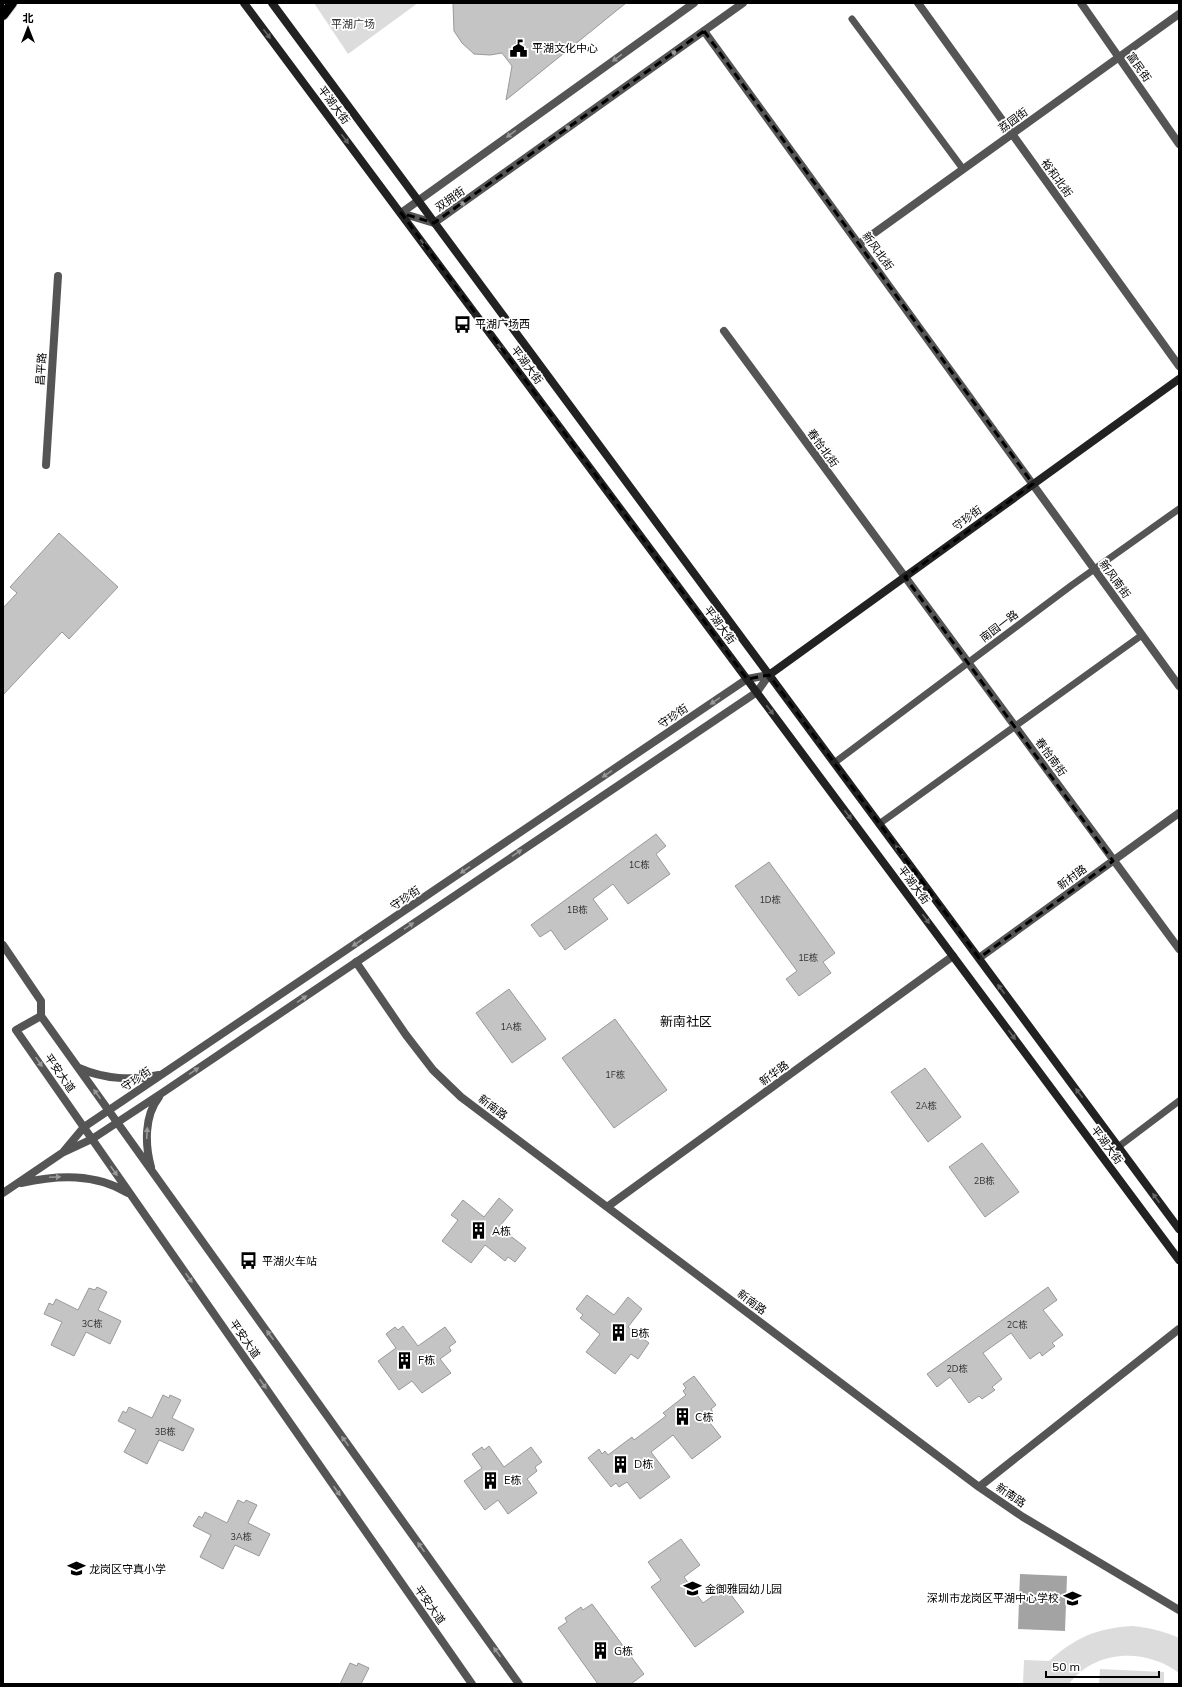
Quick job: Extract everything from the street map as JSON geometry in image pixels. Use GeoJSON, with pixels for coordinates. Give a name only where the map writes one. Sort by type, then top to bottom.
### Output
{"type":"FeatureCollection","features":[{"type":"Feature","properties":{"kind":"main road"},"geometry":{"type":"LineString","coordinates":[[3,15],[12,3]]}},
{"type":"Feature","properties":{"kind":"main road","name":"平湖大街"},"geometry":{"type":"LineString","coordinates":[[244,3],[1179,1260]]}},
{"type":"Feature","properties":{"kind":"main road","name":"平湖大街"},"geometry":{"type":"LineString","coordinates":[[272,3],[1179,1229]]}},
{"type":"Feature","properties":{"kind":"main road","name":"守珍街"},"geometry":{"type":"LineString","coordinates":[[769,675],[1179,379]]}},
{"type":"Feature","properties":{"kind":"street","name":"双拥街"},"geometry":{"type":"LineString","coordinates":[[401,213],[694,3]]}},
{"type":"Feature","properties":{"kind":"street","name":"双拥街"},"geometry":{"type":"LineString","coordinates":[[401,213],[434,223],[743,3]]}},
{"type":"Feature","properties":{"kind":"street","name":"裕和北街"},"geometry":{"type":"LineString","coordinates":[[918,3],[1179,366]]}},
{"type":"Feature","properties":{"kind":"street","name":"富民街"},"geometry":{"type":"LineString","coordinates":[[1081,3],[1179,144]]}},
{"type":"Feature","properties":{"kind":"street","name":"荔园街"},"geometry":{"type":"LineString","coordinates":[[859,244],[1179,14]]}},
{"type":"Feature","properties":{"kind":"street","name":"新风北街"},"geometry":{"type":"LineString","coordinates":[[704,31],[1033,484]]}},
{"type":"Feature","properties":{"kind":"street","name":"昌平路"},"geometry":{"type":"LineString","coordinates":[[46,465],[58,276]]}},
{"type":"Feature","properties":{"kind":"street","name":"春怡北街"},"geometry":{"type":"LineString","coordinates":[[724,331],[905,577]]}},
{"type":"Feature","properties":{"kind":"street","name":"新风南街"},"geometry":{"type":"LineString","coordinates":[[1033,484],[1179,686]]}},
{"type":"Feature","properties":{"kind":"street","name":"春怡南街"},"geometry":{"type":"LineString","coordinates":[[905,577],[1179,950]]}},
{"type":"Feature","properties":{"kind":"street","name":"守珍街"},"geometry":{"type":"LineString","coordinates":[[62,1153],[84,1127],[747,679],[769,675]]}},
{"type":"Feature","properties":{"kind":"street","name":"守珍街"},"geometry":{"type":"LineString","coordinates":[[3,1193],[62,1153],[92,1139],[162,1093],[757,692],[769,675]]}},
{"type":"Feature","properties":{"kind":"street","name":"新村路"},"geometry":{"type":"LineString","coordinates":[[979,958],[1179,813]]}},
{"type":"Feature","properties":{"kind":"street","name":"平安大道"},"geometry":{"type":"LineString","coordinates":[[3,945],[41,1001],[41,1016],[519,1684]]}},
{"type":"Feature","properties":{"kind":"street","name":"新华路"},"geometry":{"type":"LineString","coordinates":[[607,1207],[953,956]]}},
{"type":"Feature","properties":{"kind":"street","name":"新南路"},"geometry":{"type":"LineString","coordinates":[[356,962],[406,1035],[433,1070],[461,1097],[979,1487],[1023,1517],[1179,1610]]}},
{"type":"Feature","properties":{"kind":"street","name":"平安大道"},"geometry":{"type":"LineString","coordinates":[[41,1016],[16,1030],[472,1684]]}},
{"type":"Feature","properties":{"kind":"street"},"geometry":{"type":"LineString","coordinates":[[78,1068],[92,1074],[117,1078],[149,1077],[164,1074]]}},
{"type":"Feature","properties":{"kind":"street"},"geometry":{"type":"LineString","coordinates":[[152,1171],[147,1143],[148,1126],[154,1103],[162,1093]]}},
{"type":"Feature","properties":{"kind":"street"},"geometry":{"type":"LineString","coordinates":[[17,1184],[44,1178],[73,1177],[98,1180],[115,1185],[131,1195]]}},
{"type":"Feature","properties":{"kind":"street"},"geometry":{"type":"LineString","coordinates":[[979,1487],[1179,1329]]}},
{"type":"Feature","properties":{"kind":"lane"},"geometry":{"type":"LineString","coordinates":[[852,19],[963,169]]}},
{"type":"Feature","properties":{"kind":"lane","name":"南园一路"},"geometry":{"type":"LineString","coordinates":[[834,763],[1095,569],[1179,509]]}},
{"type":"Feature","properties":{"kind":"lane"},"geometry":{"type":"LineString","coordinates":[[879,824],[1142,635]]}},
{"type":"Feature","properties":{"kind":"lane"},"geometry":{"type":"LineString","coordinates":[[1118,1147],[1179,1101]]}},
{"type":"Feature","properties":{"kind":"highlighted area"},"geometry":{"type":"Polygon","coordinates":[[[704,31],[1033,484],[905,577],[1113,861],[979,958],[769,675],[747,679],[401,213],[434,223],[704,31]]]}},
{"type":"Feature","properties":{"kind":"green space","name":"平湖广场"},"geometry":{"type":"Polygon","coordinates":[[[314,3],[418,3],[348,54],[314,3]]]}},
{"type":"Feature","properties":{"kind":"green space"},"geometry":{"type":"Polygon","coordinates":[[[1133,1626],[1157,1630],[1179,1638],[1179,1673],[1152,1659],[1137,1656],[1121,1656],[1093,1664],[1080,1672],[1069,1684],[1023,1684],[1024,1660],[1049,1661],[1068,1646],[1088,1635],[1108,1629],[1133,1626]]]}},
{"type":"Feature","properties":{"kind":"green space"},"geometry":{"type":"Polygon","coordinates":[[[1100,1669],[1164,1672],[1164,1684],[1099,1684],[1100,1669]]]}},
{"type":"Feature","properties":{"kind":"shaded area"},"geometry":{"type":"Polygon","coordinates":[[[1020,1574],[1067,1576],[1065,1631],[1018,1629],[1020,1574]]]}},
{"type":"Feature","properties":{"kind":"building","name":"平湖文化中心"},"geometry":{"type":"Polygon","coordinates":[[[453,3],[626,3],[506,100],[512,66],[502,53],[490,55],[474,54],[462,43],[454,31],[453,3]]]}},
{"type":"Feature","properties":{"kind":"building"},"geometry":{"type":"Polygon","coordinates":[[[59,533],[118,587],[69,639],[62,632],[3,695],[3,608],[17,593],[10,587],[59,533]]]}},
{"type":"Feature","properties":{"kind":"building"},"geometry":{"type":"Polygon","coordinates":[[[656,834],[666,846],[656,854],[670,874],[628,904],[613,884],[593,899],[608,919],[565,950],[551,930],[540,937],[531,925],[656,834]]]}},
{"type":"Feature","properties":{"kind":"building"},"geometry":{"type":"Polygon","coordinates":[[[769,862],[835,953],[823,962],[831,973],[799,996],[786,979],[797,971],[735,886],[769,862]]]}},
{"type":"Feature","properties":{"kind":"building"},"geometry":{"type":"Polygon","coordinates":[[[509,989],[546,1039],[512,1063],[476,1013],[509,989]]]}},
{"type":"Feature","properties":{"kind":"building"},"geometry":{"type":"Polygon","coordinates":[[[615,1019],[667,1090],[614,1128],[562,1058],[615,1019]]]}},
{"type":"Feature","properties":{"kind":"building"},"geometry":{"type":"Polygon","coordinates":[[[925,1068],[961,1117],[928,1142],[891,1092],[925,1068]]]}},
{"type":"Feature","properties":{"kind":"building"},"geometry":{"type":"Polygon","coordinates":[[[982,1143],[1019,1192],[985,1217],[949,1167],[982,1143]]]}},
{"type":"Feature","properties":{"kind":"building","name":"A栋"},"geometry":{"type":"Polygon","coordinates":[[[499,1198],[513,1210],[499,1227],[526,1248],[515,1262],[508,1257],[505,1261],[485,1245],[471,1263],[442,1241],[458,1220],[451,1215],[463,1200],[484,1217],[499,1198]]]}},
{"type":"Feature","properties":{"kind":"building"},"geometry":{"type":"Polygon","coordinates":[[[97,1287],[107,1292],[98,1310],[121,1321],[110,1344],[86,1332],[74,1356],[51,1345],[62,1322],[44,1314],[49,1303],[53,1305],[56,1299],[78,1310],[89,1288],[95,1290],[97,1287]]]}},
{"type":"Feature","properties":{"kind":"building"},"geometry":{"type":"Polygon","coordinates":[[[1048,1287],[1057,1300],[1043,1310],[1063,1335],[1052,1343],[1055,1346],[1042,1356],[1040,1352],[1030,1359],[1011,1333],[983,1353],[1002,1379],[992,1387],[995,1390],[982,1399],[979,1396],[969,1403],[950,1377],[937,1387],[927,1374],[1048,1287]]]}},
{"type":"Feature","properties":{"kind":"building","name":"B栋"},"geometry":{"type":"Polygon","coordinates":[[[587,1295],[614,1315],[628,1297],[642,1309],[628,1327],[649,1343],[638,1359],[631,1354],[615,1374],[586,1352],[600,1334],[580,1318],[583,1315],[576,1309],[587,1295]]]}},
{"type":"Feature","properties":{"kind":"building","name":"F栋"},"geometry":{"type":"Polygon","coordinates":[[[403,1326],[418,1346],[445,1327],[456,1342],[449,1347],[451,1351],[440,1359],[451,1373],[422,1393],[412,1381],[399,1390],[378,1361],[396,1348],[386,1334],[395,1327],[398,1330],[403,1326]]]}},
{"type":"Feature","properties":{"kind":"building"},"geometry":{"type":"Polygon","coordinates":[[[694,1376],[716,1405],[711,1409],[714,1414],[707,1419],[721,1437],[692,1459],[673,1435],[651,1452],[670,1477],[640,1499],[627,1482],[619,1487],[616,1483],[611,1487],[588,1458],[599,1449],[602,1454],[605,1451],[608,1455],[632,1437],[634,1440],[666,1416],[663,1413],[686,1395],[683,1391],[686,1388],[683,1384],[694,1376]]]}},
{"type":"Feature","properties":{"kind":"building"},"geometry":{"type":"Polygon","coordinates":[[[163,1395],[169,1398],[170,1395],[181,1400],[172,1418],[194,1429],[183,1451],[159,1440],[147,1464],[124,1452],[136,1430],[118,1421],[123,1411],[126,1413],[129,1407],[152,1418],[163,1395]]]}},
{"type":"Feature","properties":{"kind":"building","name":"E栋"},"geometry":{"type":"Polygon","coordinates":[[[489,1446],[504,1467],[531,1447],[542,1462],[535,1467],[537,1471],[527,1479],[537,1493],[508,1514],[498,1500],[485,1510],[464,1481],[482,1468],[472,1454],[482,1447],[484,1450],[489,1446]]]}},
{"type":"Feature","properties":{"kind":"building"},"geometry":{"type":"Polygon","coordinates":[[[238,1500],[244,1503],[246,1500],[257,1505],[248,1523],[270,1534],[259,1556],[235,1545],[223,1569],[200,1557],[211,1535],[193,1526],[199,1516],[202,1518],[205,1512],[227,1523],[238,1500]]]}},
{"type":"Feature","properties":{"kind":"building"},"geometry":{"type":"Polygon","coordinates":[[[681,1539],[700,1565],[684,1577],[703,1603],[725,1587],[744,1612],[695,1647],[651,1587],[661,1580],[648,1562],[681,1539]]]}},
{"type":"Feature","properties":{"kind":"building","name":"G栋"},"geometry":{"type":"Polygon","coordinates":[[[592,1604],[644,1674],[631,1684],[598,1684],[558,1628],[567,1622],[565,1618],[581,1607],[583,1610],[592,1604]]]}},
{"type":"Feature","properties":{"kind":"building"},"geometry":{"type":"Polygon","coordinates":[[[350,1663],[357,1666],[358,1663],[369,1668],[361,1684],[340,1684],[350,1663]]]}},
{"type":"Feature","properties":{"kind":"place","name":"平湖文化中心"},"geometry":{"type":"Point","coordinates":[519,48]}},
{"type":"Feature","properties":{"kind":"place","name":"平湖广场西"},"geometry":{"type":"Point","coordinates":[462,324]}},
{"type":"Feature","properties":{"kind":"place","name":"A栋"},"geometry":{"type":"Point","coordinates":[479,1231]}},
{"type":"Feature","properties":{"kind":"place","name":"平湖火车站"},"geometry":{"type":"Point","coordinates":[249,1261]}},
{"type":"Feature","properties":{"kind":"place","name":"B栋"},"geometry":{"type":"Point","coordinates":[618,1333]}},
{"type":"Feature","properties":{"kind":"place","name":"F栋"},"geometry":{"type":"Point","coordinates":[405,1360]}},
{"type":"Feature","properties":{"kind":"place","name":"C栋"},"geometry":{"type":"Point","coordinates":[682,1417]}},
{"type":"Feature","properties":{"kind":"place","name":"D栋"},"geometry":{"type":"Point","coordinates":[621,1464]}},
{"type":"Feature","properties":{"kind":"place","name":"E栋"},"geometry":{"type":"Point","coordinates":[491,1480]}},
{"type":"Feature","properties":{"kind":"place","name":"龙岗区守真小学"},"geometry":{"type":"Point","coordinates":[76,1569]}},
{"type":"Feature","properties":{"kind":"place","name":"金御雅园幼儿园"},"geometry":{"type":"Point","coordinates":[692,1589]}},
{"type":"Feature","properties":{"kind":"place","name":"深圳市龙岗区平湖中心学校"},"geometry":{"type":"Point","coordinates":[1072,1598]}},
{"type":"Feature","properties":{"kind":"place","name":"G栋"},"geometry":{"type":"Point","coordinates":[601,1651]}},
{"type":"Feature","properties":{"kind":"district","name":"新南社区"},"geometry":{"type":"Point","coordinates":[686,1021]}}]}
